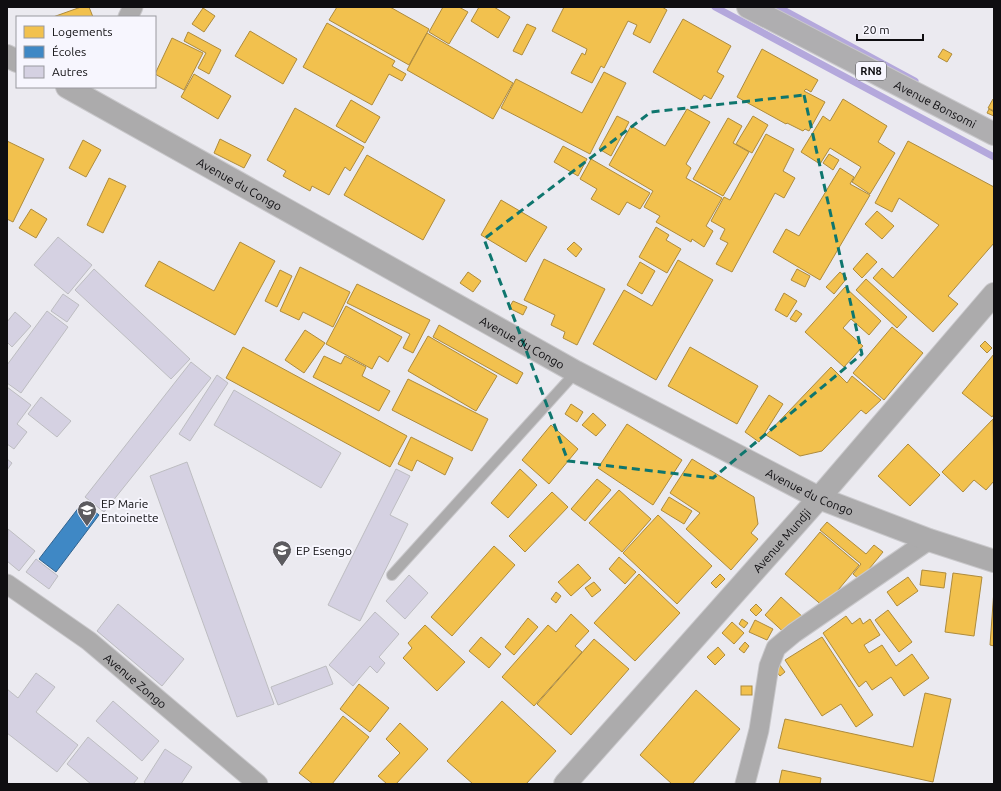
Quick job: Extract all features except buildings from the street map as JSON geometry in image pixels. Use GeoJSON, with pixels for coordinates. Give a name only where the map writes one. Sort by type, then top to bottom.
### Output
{"type":"FeatureCollection","features":[{"type":"Feature","properties":{"kind":"main road","name":"Avenue Bonsomi"},"geometry":{"type":"LineString","coordinates":[[748,7],[994,134]]}},
{"type":"Feature","properties":{"kind":"street"},"geometry":{"type":"LineString","coordinates":[[128,16],[133,7]]}},
{"type":"Feature","properties":{"kind":"street"},"geometry":{"type":"LineString","coordinates":[[7,56],[16,60]]}},
{"type":"Feature","properties":{"kind":"street","name":"Avenue du Congo"},"geometry":{"type":"LineString","coordinates":[[71,88],[89,92],[576,372],[819,498],[929,540],[994,561]]}},
{"type":"Feature","properties":{"kind":"street","name":"Avenue Mundji"},"geometry":{"type":"LineString","coordinates":[[565,784],[819,498],[994,294]]}},
{"type":"Feature","properties":{"kind":"street"},"geometry":{"type":"LineString","coordinates":[[745,784],[759,730],[769,666],[776,648],[794,633],[929,540]]}},
{"type":"Feature","properties":{"kind":"street","name":"Avenue Zongo"},"geometry":{"type":"LineString","coordinates":[[7,584],[89,641],[258,784]]}},
{"type":"Feature","properties":{"kind":"lane"},"geometry":{"type":"LineString","coordinates":[[392,575],[576,372]]}},
{"type":"Feature","properties":{"kind":"highlighted area"},"geometry":{"type":"Polygon","coordinates":[[[804,95],[862,354],[713,478],[568,461],[484,239],[651,112],[804,95]]]}},
{"type":"Feature","properties":{"kind":"waterway"},"geometry":{"type":"LineString","coordinates":[[715,7],[994,157]]}},
{"type":"Feature","properties":{"kind":"waterway"},"geometry":{"type":"LineString","coordinates":[[778,7],[915,81]]}},
{"type":"Feature","properties":{"kind":"place","name":"EP Marie Entoinette"},"geometry":{"type":"Point","coordinates":[87,527]}},
{"type":"Feature","properties":{"kind":"place","name":"EP Esengo"},"geometry":{"type":"Point","coordinates":[282,567]}}]}
